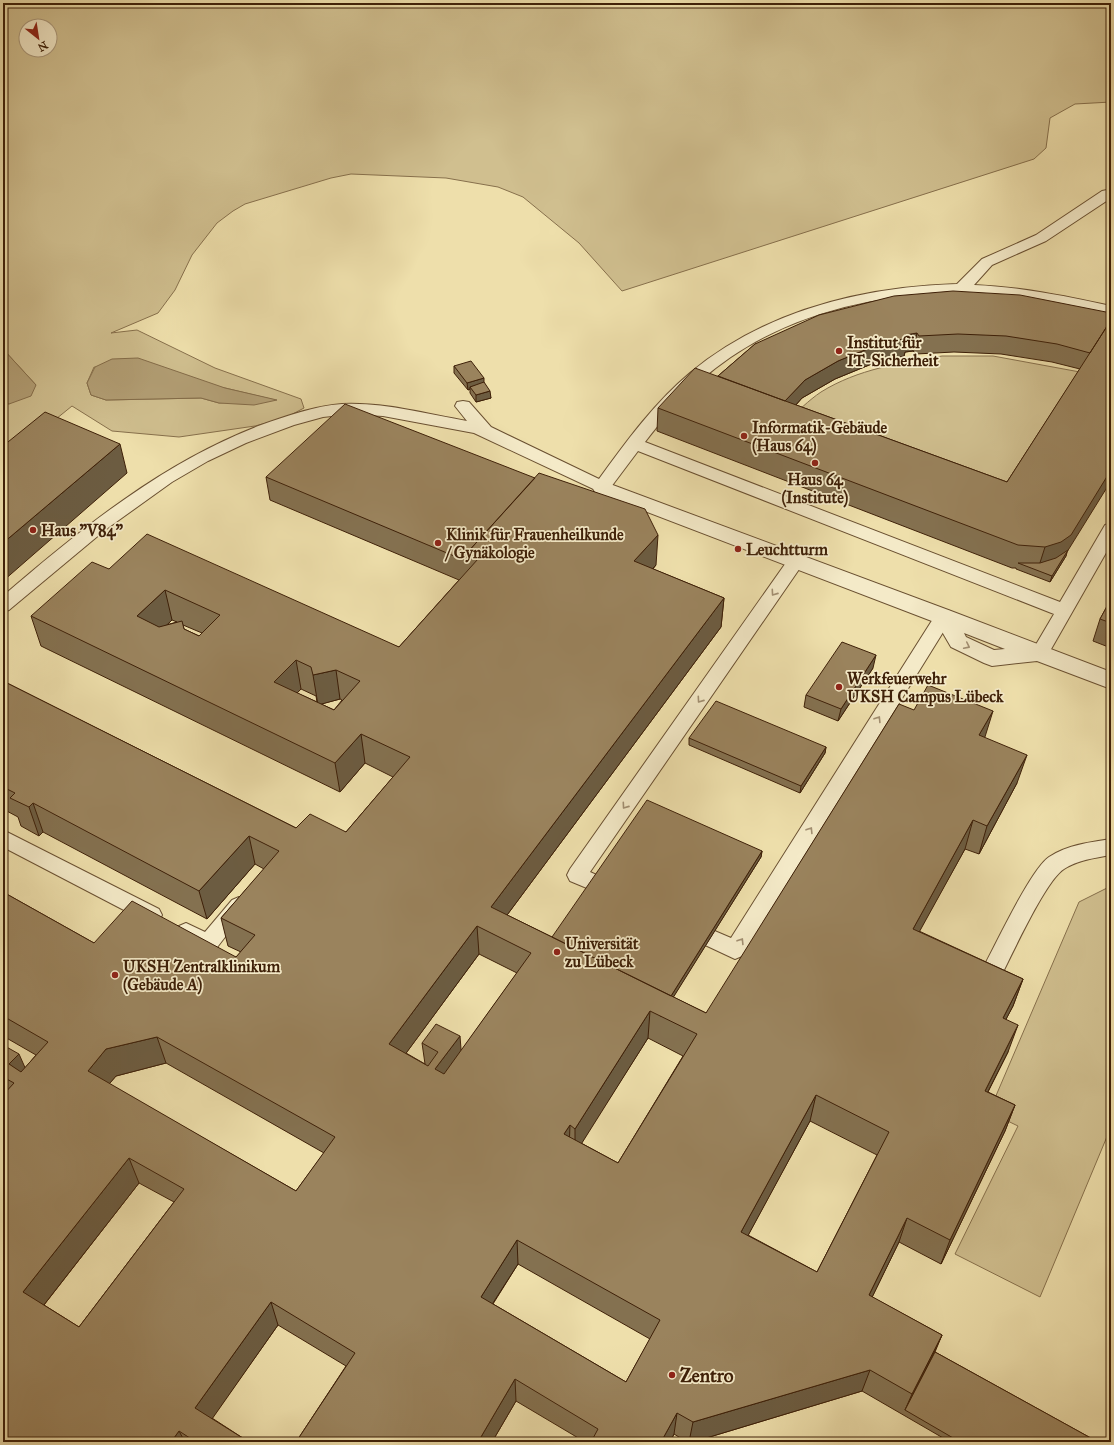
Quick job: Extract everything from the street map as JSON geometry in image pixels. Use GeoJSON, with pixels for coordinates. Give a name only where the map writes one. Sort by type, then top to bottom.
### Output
{"type":"FeatureCollection","features":[{"type":"Feature","properties":{"kind":"street"},"geometry":{"type":"LineString","coordinates":[[602,487],[944,616],[958,642],[992,658],[1040,653],[1111,681]]}},
{"type":"Feature","properties":{"kind":"lane"},"geometry":{"type":"LineString","coordinates":[[961,289],[987,262],[1041,238],[1104,200]]}},
{"type":"Feature","properties":{"kind":"lane"},"geometry":{"type":"LineString","coordinates":[[3,606],[83,536],[128,502],[172,474],[217,449],[262,430],[301,417],[349,409],[401,413],[485,430],[602,487],[662,410],[696,376],[737,347],[780,323],[834,304],[897,292],[961,289],[1006,291],[1059,298],[1111,310]]}},
{"type":"Feature","properties":{"kind":"lane"},"geometry":{"type":"LineString","coordinates":[[463,406],[485,430]]}},
{"type":"Feature","properties":{"kind":"lane"},"geometry":{"type":"LineString","coordinates":[[635,444],[1065,611]]}},
{"type":"Feature","properties":{"kind":"lane"},"geometry":{"type":"LineString","coordinates":[[1040,653],[1111,529]]}},
{"type":"Feature","properties":{"kind":"lane"},"geometry":{"type":"LineString","coordinates":[[594,883],[577,875],[796,561]]}},
{"type":"Feature","properties":{"kind":"lane"},"geometry":{"type":"LineString","coordinates":[[710,938],[735,950],[944,616]]}},
{"type":"Feature","properties":{"kind":"lane"},"geometry":{"type":"LineString","coordinates":[[3,838],[208,944],[249,893]]}},
{"type":"Feature","properties":{"kind":"lane"},"geometry":{"type":"LineString","coordinates":[[991,974],[1040,882],[1056,863],[1085,851],[1111,848]]}},
{"type":"Feature","properties":{"kind":"shaded area"},"geometry":{"type":"Polygon","coordinates":[[[3,3],[1111,3],[1111,102],[1075,104],[1050,118],[1046,148],[1034,159],[622,291],[579,243],[523,197],[498,187],[446,178],[351,174],[331,178],[245,204],[233,211],[217,223],[192,255],[175,290],[158,313],[111,333],[137,330],[215,368],[301,399],[304,408],[285,418],[255,426],[179,437],[112,431],[72,406],[3,462],[3,402],[9,404],[36,385],[3,349],[3,3]],[[94,367],[87,383],[91,395],[106,400],[201,398],[219,403],[275,400],[225,388],[94,367]]]}},
{"type":"Feature","properties":{"kind":"shaded area"},"geometry":{"type":"Polygon","coordinates":[[[3,349],[36,385],[31,396],[9,404],[3,402],[3,349]]]}},
{"type":"Feature","properties":{"kind":"shaded area"},"geometry":{"type":"Polygon","coordinates":[[[942,356],[993,356],[1080,372],[1000,501],[786,422],[808,402],[835,384],[864,372],[911,361],[942,356]]]}},
{"type":"Feature","properties":{"kind":"shaded area"},"geometry":{"type":"Polygon","coordinates":[[[138,358],[225,388],[277,400],[254,405],[219,403],[201,398],[106,400],[91,395],[87,383],[95,367],[112,359],[138,358]]]}},
{"type":"Feature","properties":{"kind":"shaded area"},"geometry":{"type":"Polygon","coordinates":[[[1111,886],[1111,1127],[1040,1297],[955,1254],[1018,1126],[989,1112],[1079,902],[1111,886]]]}},
{"type":"Feature","properties":{"kind":"building"},"geometry":{"type":"Polygon","coordinates":[[[953,291],[1020,295],[1111,313],[1111,320],[1090,353],[1057,344],[1006,336],[958,334],[919,336],[917,333],[905,335],[907,338],[877,345],[838,361],[805,380],[785,401],[718,376],[755,344],[819,315],[894,296],[953,291]]]}},
{"type":"Feature","properties":{"kind":"building","name":"Haus 64 (Institute)"},"geometry":{"type":"Polygon","coordinates":[[[1111,320],[1111,470],[1071,535],[1061,542],[1045,547],[1018,545],[658,408],[695,368],[1007,482],[1111,320]]]}},
{"type":"Feature","properties":{"kind":"building"},"geometry":{"type":"Polygon","coordinates":[[[471,361],[484,378],[467,383],[454,366],[471,361]]]}},
{"type":"Feature","properties":{"kind":"building"},"geometry":{"type":"Polygon","coordinates":[[[484,382],[490,391],[476,395],[470,387],[484,382]]]}},
{"type":"Feature","properties":{"kind":"building","name":"Klinik für Frauenheilkunde / Gynäkologie"},"geometry":{"type":"Polygon","coordinates":[[[345,404],[535,478],[466,554],[466,561],[266,477],[345,404]]]}},
{"type":"Feature","properties":{"kind":"building"},"geometry":{"type":"Polygon","coordinates":[[[45,412],[120,444],[3,543],[3,446],[45,412]]]}},
{"type":"Feature","properties":{"kind":"building","name":"UKSH Zentralklinikum (Gebäude A)"},"geometry":{"type":"Polygon","coordinates":[[[539,473],[645,509],[658,535],[634,561],[724,598],[491,907],[706,1013],[899,704],[914,710],[928,685],[993,711],[979,735],[1027,755],[987,826],[973,820],[913,929],[1023,979],[1003,1018],[1018,1025],[985,1091],[1015,1105],[950,1240],[907,1218],[869,1295],[942,1335],[912,1394],[870,1370],[693,1422],[677,1413],[661,1442],[591,1442],[598,1429],[515,1379],[478,1442],[296,1442],[355,1353],[271,1302],[195,1408],[249,1442],[196,1442],[179,1431],[171,1442],[3,1442],[3,1095],[14,1083],[3,1077],[3,1045],[19,1054],[9,1064],[21,1072],[48,1042],[3,1016],[3,892],[94,943],[132,901],[236,957],[255,935],[221,918],[279,851],[249,836],[199,891],[33,803],[29,807],[10,798],[15,793],[3,787],[3,681],[296,828],[310,814],[346,832],[410,757],[361,734],[335,763],[31,616],[92,562],[109,569],[147,534],[399,647],[478,559],[466,554],[539,473]],[[165,590],[137,616],[159,627],[182,621],[184,629],[199,636],[220,615],[165,590]],[[296,660],[274,682],[334,710],[360,681],[336,670],[313,675],[311,667],[296,660]],[[477,926],[389,1044],[428,1066],[438,1052],[422,1043],[436,1024],[460,1036],[435,1069],[444,1074],[531,953],[477,926]],[[650,1011],[575,1129],[570,1125],[564,1134],[618,1163],[697,1034],[650,1011]],[[157,1037],[106,1049],[88,1071],[296,1191],[335,1137],[157,1037]],[[816,1095],[741,1232],[817,1272],[889,1132],[816,1095]],[[129,1158],[23,1292],[79,1327],[184,1189],[129,1158]],[[517,1240],[481,1297],[626,1382],[660,1320],[517,1240]]]}},
{"type":"Feature","properties":{"kind":"building"},"geometry":{"type":"Polygon","coordinates":[[[1068,550],[1052,576],[1018,563],[1040,563],[1056,558],[1068,550]]]}},
{"type":"Feature","properties":{"kind":"building"},"geometry":{"type":"Polygon","coordinates":[[[1111,599],[1111,623],[1100,619],[1111,599]]]}},
{"type":"Feature","properties":{"kind":"building","name":"Werkfeuerwehr UKSH Campus Lübeck"},"geometry":{"type":"Polygon","coordinates":[[[842,642],[876,655],[841,709],[806,695],[842,642]]]}},
{"type":"Feature","properties":{"kind":"building"},"geometry":{"type":"Polygon","coordinates":[[[716,701],[826,747],[801,786],[689,738],[716,701]]]}},
{"type":"Feature","properties":{"kind":"building"},"geometry":{"type":"Polygon","coordinates":[[[647,800],[762,851],[671,996],[552,937],[647,800]]]}},
{"type":"Feature","properties":{"kind":"building"},"geometry":{"type":"Polygon","coordinates":[[[935,1352],[1098,1442],[960,1442],[905,1410],[935,1352]]]}},
{"type":"Feature","properties":{"kind":"place","name":"Institut für IT-Sicherheit"},"geometry":{"type":"Point","coordinates":[839,351]}},
{"type":"Feature","properties":{"kind":"place","name":"Informatik-Gebäude (Haus 64)"},"geometry":{"type":"Point","coordinates":[744,436]}},
{"type":"Feature","properties":{"kind":"place","name":"Haus 64 (Institute)"},"geometry":{"type":"Point","coordinates":[815,463]}},
{"type":"Feature","properties":{"kind":"place","name":"Haus \"V84\""},"geometry":{"type":"Point","coordinates":[33,530]}},
{"type":"Feature","properties":{"kind":"place","name":"Klinik für Frauenheilkunde / Gynäkologie"},"geometry":{"type":"Point","coordinates":[438,543]}},
{"type":"Feature","properties":{"kind":"place","name":"Leuchtturm"},"geometry":{"type":"Point","coordinates":[738,549]}},
{"type":"Feature","properties":{"kind":"place","name":"Werkfeuerwehr UKSH Campus Lübeck"},"geometry":{"type":"Point","coordinates":[839,687]}},
{"type":"Feature","properties":{"kind":"place","name":"Universität zu Lübeck"},"geometry":{"type":"Point","coordinates":[557,952]}},
{"type":"Feature","properties":{"kind":"place","name":"UKSH Zentralklinikum (Gebäude A)"},"geometry":{"type":"Point","coordinates":[115,975]}},
{"type":"Feature","properties":{"kind":"place","name":"Zentro"},"geometry":{"type":"Point","coordinates":[672,1375]}}]}
